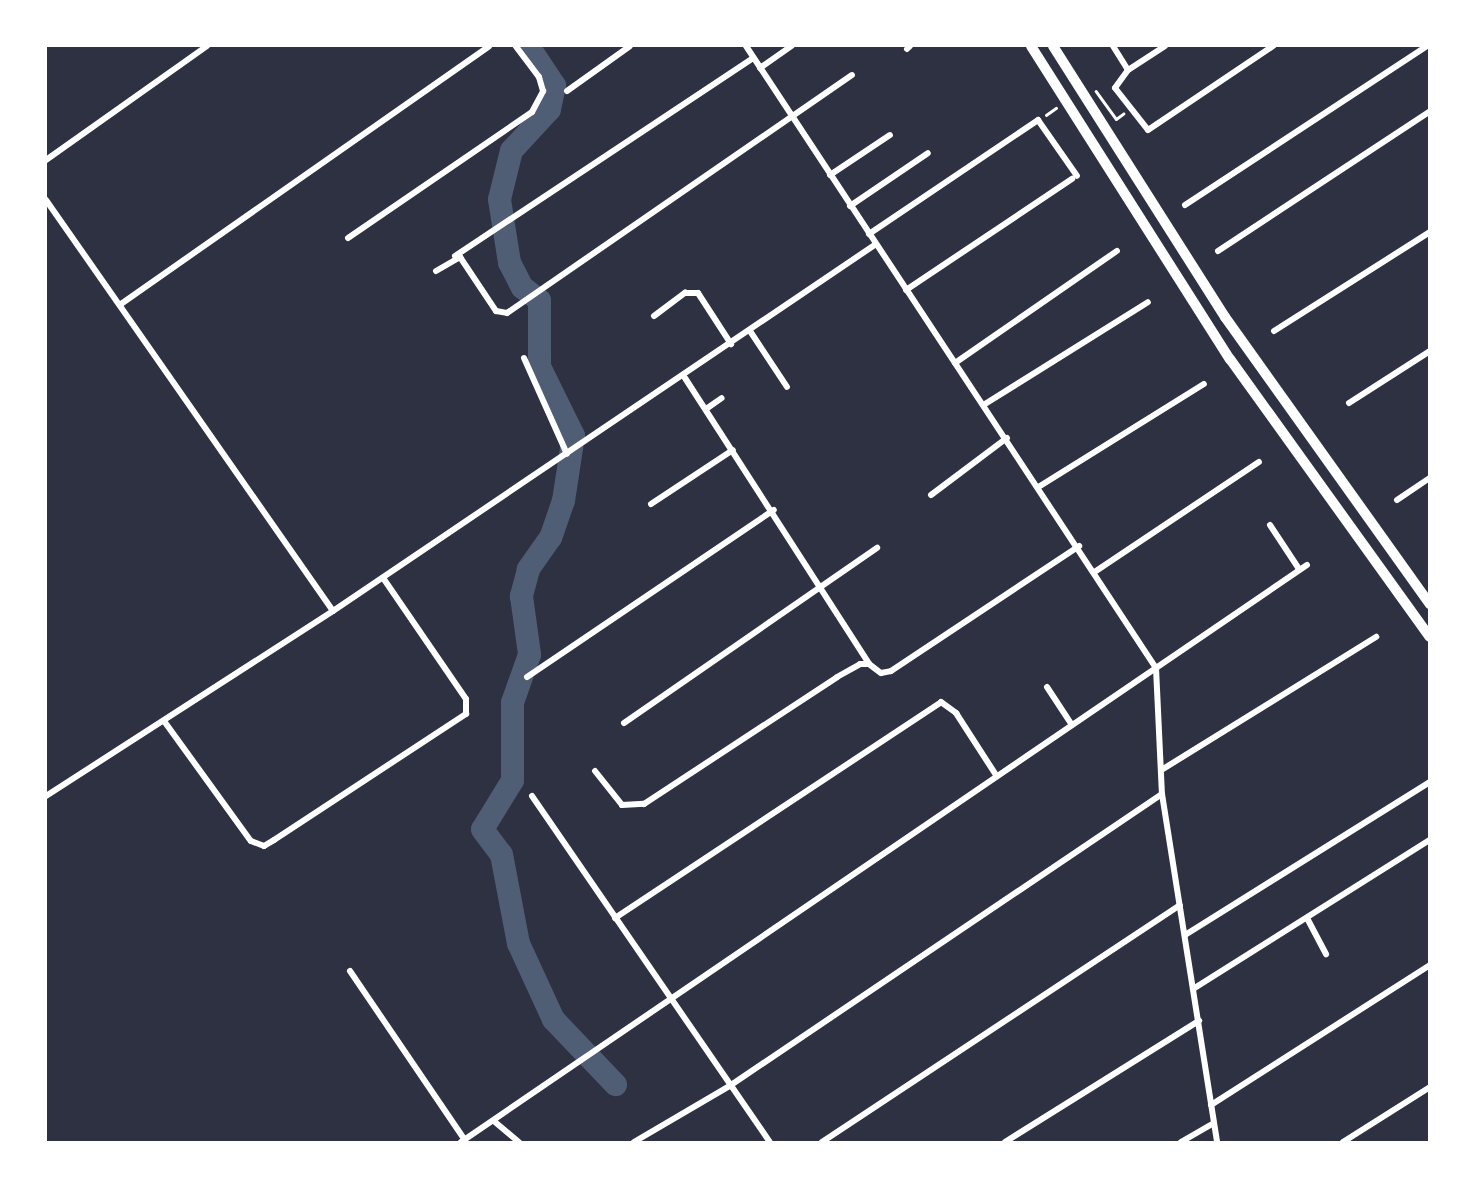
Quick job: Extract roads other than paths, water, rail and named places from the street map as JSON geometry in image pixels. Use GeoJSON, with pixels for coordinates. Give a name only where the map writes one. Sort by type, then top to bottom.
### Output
{"type":"FeatureCollection","features":[{"type":"Feature","properties":{"kind":"highway"},"geometry":{"type":"LineString","coordinates":[[1031,46],[1230,359],[1430,637]]}},
{"type":"Feature","properties":{"kind":"highway"},"geometry":{"type":"LineString","coordinates":[[1053,46],[1240,338],[1430,604]]}},
{"type":"Feature","properties":{"kind":"street"},"geometry":{"type":"LineString","coordinates":[[46,160],[207,46]]}},
{"type":"Feature","properties":{"kind":"street"},"geometry":{"type":"LineString","coordinates":[[121,304],[489,46]]}},
{"type":"Feature","properties":{"kind":"street"},"geometry":{"type":"LineString","coordinates":[[348,238],[532,112],[542,91],[538,77],[516,46]]}},
{"type":"Feature","properties":{"kind":"street"},"geometry":{"type":"LineString","coordinates":[[567,91],[630,46]]}},
{"type":"Feature","properties":{"kind":"street"},"geometry":{"type":"LineString","coordinates":[[746,46],[790,117],[1040,486],[1156,668],[1163,769],[1162,794],[1217,1143]]}},
{"type":"Feature","properties":{"kind":"street"},"geometry":{"type":"LineString","coordinates":[[760,68],[792,46]]}},
{"type":"Feature","properties":{"kind":"street"},"geometry":{"type":"LineString","coordinates":[[1114,46],[1128,70]]}},
{"type":"Feature","properties":{"kind":"street"},"geometry":{"type":"LineString","coordinates":[[1165,46],[1128,70],[1115,88],[1148,130],[1273,46]]}},
{"type":"Feature","properties":{"kind":"street"},"geometry":{"type":"LineString","coordinates":[[1185,205],[1427,46]]}},
{"type":"Feature","properties":{"kind":"street"},"geometry":{"type":"LineString","coordinates":[[436,271],[491,229],[524,211],[753,58]]}},
{"type":"Feature","properties":{"kind":"street"},"geometry":{"type":"LineString","coordinates":[[455,256],[463,260],[501,314],[530,300],[852,75]]}},
{"type":"Feature","properties":{"kind":"street"},"geometry":{"type":"LineString","coordinates":[[1218,251],[1430,111]]}},
{"type":"Feature","properties":{"kind":"street"},"geometry":{"type":"LineString","coordinates":[[869,234],[1038,120],[1074,178],[906,290]]}},
{"type":"Feature","properties":{"kind":"street"},"geometry":{"type":"LineString","coordinates":[[830,175],[890,135]]}},
{"type":"Feature","properties":{"kind":"street"},"geometry":{"type":"LineString","coordinates":[[850,206],[928,153]]}},
{"type":"Feature","properties":{"kind":"street"},"geometry":{"type":"LineString","coordinates":[[46,200],[333,611]]}},
{"type":"Feature","properties":{"kind":"street"},"geometry":{"type":"LineString","coordinates":[[1274,331],[1430,232]]}},
{"type":"Feature","properties":{"kind":"street"},"geometry":{"type":"LineString","coordinates":[[46,796],[333,611],[685,378],[876,244]]}},
{"type":"Feature","properties":{"kind":"street"},"geometry":{"type":"LineString","coordinates":[[955,363],[1117,251]]}},
{"type":"Feature","properties":{"kind":"street"},"geometry":{"type":"LineString","coordinates":[[654,316],[685,293],[698,293],[732,344]]}},
{"type":"Feature","properties":{"kind":"street"},"geometry":{"type":"LineString","coordinates":[[985,404],[1149,302]]}},
{"type":"Feature","properties":{"kind":"street"},"geometry":{"type":"LineString","coordinates":[[750,331],[787,387]]}},
{"type":"Feature","properties":{"kind":"street"},"geometry":{"type":"LineString","coordinates":[[1349,403],[1430,351]]}},
{"type":"Feature","properties":{"kind":"street"},"geometry":{"type":"LineString","coordinates":[[524,358],[568,453]]}},
{"type":"Feature","properties":{"kind":"street"},"geometry":{"type":"LineString","coordinates":[[685,378],[774,510],[869,664],[881,674],[891,671],[1079,546]]}},
{"type":"Feature","properties":{"kind":"street"},"geometry":{"type":"LineString","coordinates":[[1040,486],[1204,384]]}},
{"type":"Feature","properties":{"kind":"street"},"geometry":{"type":"LineString","coordinates":[[706,409],[722,398]]}},
{"type":"Feature","properties":{"kind":"street"},"geometry":{"type":"LineString","coordinates":[[931,495],[1007,438]]}},
{"type":"Feature","properties":{"kind":"street"},"geometry":{"type":"LineString","coordinates":[[651,504],[733,450]]}},
{"type":"Feature","properties":{"kind":"street"},"geometry":{"type":"LineString","coordinates":[[1096,571],[1259,462]]}},
{"type":"Feature","properties":{"kind":"street"},"geometry":{"type":"LineString","coordinates":[[1397,500],[1430,478]]}},
{"type":"Feature","properties":{"kind":"street"},"geometry":{"type":"LineString","coordinates":[[527,677],[774,510]]}},
{"type":"Feature","properties":{"kind":"street"},"geometry":{"type":"LineString","coordinates":[[1270,525],[1299,569]]}},
{"type":"Feature","properties":{"kind":"street"},"geometry":{"type":"LineString","coordinates":[[624,723],[877,548]]}},
{"type":"Feature","properties":{"kind":"street"},"geometry":{"type":"LineString","coordinates":[[350,971],[463,1141],[569,1073],[600,1047],[671,997],[1307,565]]}},
{"type":"Feature","properties":{"kind":"street"},"geometry":{"type":"LineString","coordinates":[[164,721],[251,841],[264,846],[274,840],[466,714],[466,699],[383,578]]}},
{"type":"Feature","properties":{"kind":"street"},"geometry":{"type":"LineString","coordinates":[[1163,769],[1376,637]]}},
{"type":"Feature","properties":{"kind":"street"},"geometry":{"type":"LineString","coordinates":[[595,771],[622,805],[638,806],[657,797],[837,677],[869,664]]}},
{"type":"Feature","properties":{"kind":"street"},"geometry":{"type":"LineString","coordinates":[[1047,687],[1072,725]]}},
{"type":"Feature","properties":{"kind":"street"},"geometry":{"type":"LineString","coordinates":[[615,918],[941,702],[956,713],[996,775]]}},
{"type":"Feature","properties":{"kind":"street"},"geometry":{"type":"LineString","coordinates":[[1185,935],[1430,782]]}},
{"type":"Feature","properties":{"kind":"street"},"geometry":{"type":"LineString","coordinates":[[634,1143],[731,1085],[1162,794]]}},
{"type":"Feature","properties":{"kind":"street"},"geometry":{"type":"LineString","coordinates":[[532,796],[770,1143]]}},
{"type":"Feature","properties":{"kind":"street"},"geometry":{"type":"LineString","coordinates":[[1193,989],[1430,840]]}},
{"type":"Feature","properties":{"kind":"street"},"geometry":{"type":"LineString","coordinates":[[822,1143],[1180,905]]}},
{"type":"Feature","properties":{"kind":"street"},"geometry":{"type":"LineString","coordinates":[[1307,918],[1326,954]]}},
{"type":"Feature","properties":{"kind":"street"},"geometry":{"type":"LineString","coordinates":[[1211,1105],[1430,965]]}},
{"type":"Feature","properties":{"kind":"street"},"geometry":{"type":"LineString","coordinates":[[1005,1143],[1199,1021]]}},
{"type":"Feature","properties":{"kind":"street"},"geometry":{"type":"LineString","coordinates":[[1343,1143],[1430,1087]]}},
{"type":"Feature","properties":{"kind":"street"},"geometry":{"type":"LineString","coordinates":[[495,1122],[519,1143]]}},
{"type":"Feature","properties":{"kind":"street"},"geometry":{"type":"LineString","coordinates":[[1181,1143],[1214,1122]]}},
{"type":"Feature","properties":{"kind":"waterway"},"geometry":{"type":"LineString","coordinates":[[528,46],[554,85],[549,109],[511,150],[499,199],[509,262],[522,287],[539,300],[539,366],[573,435],[563,500],[550,537],[528,569],[521,596],[529,654],[512,702],[512,780],[482,829],[501,854],[518,943],[553,1019],[615,1084]]}}]}
